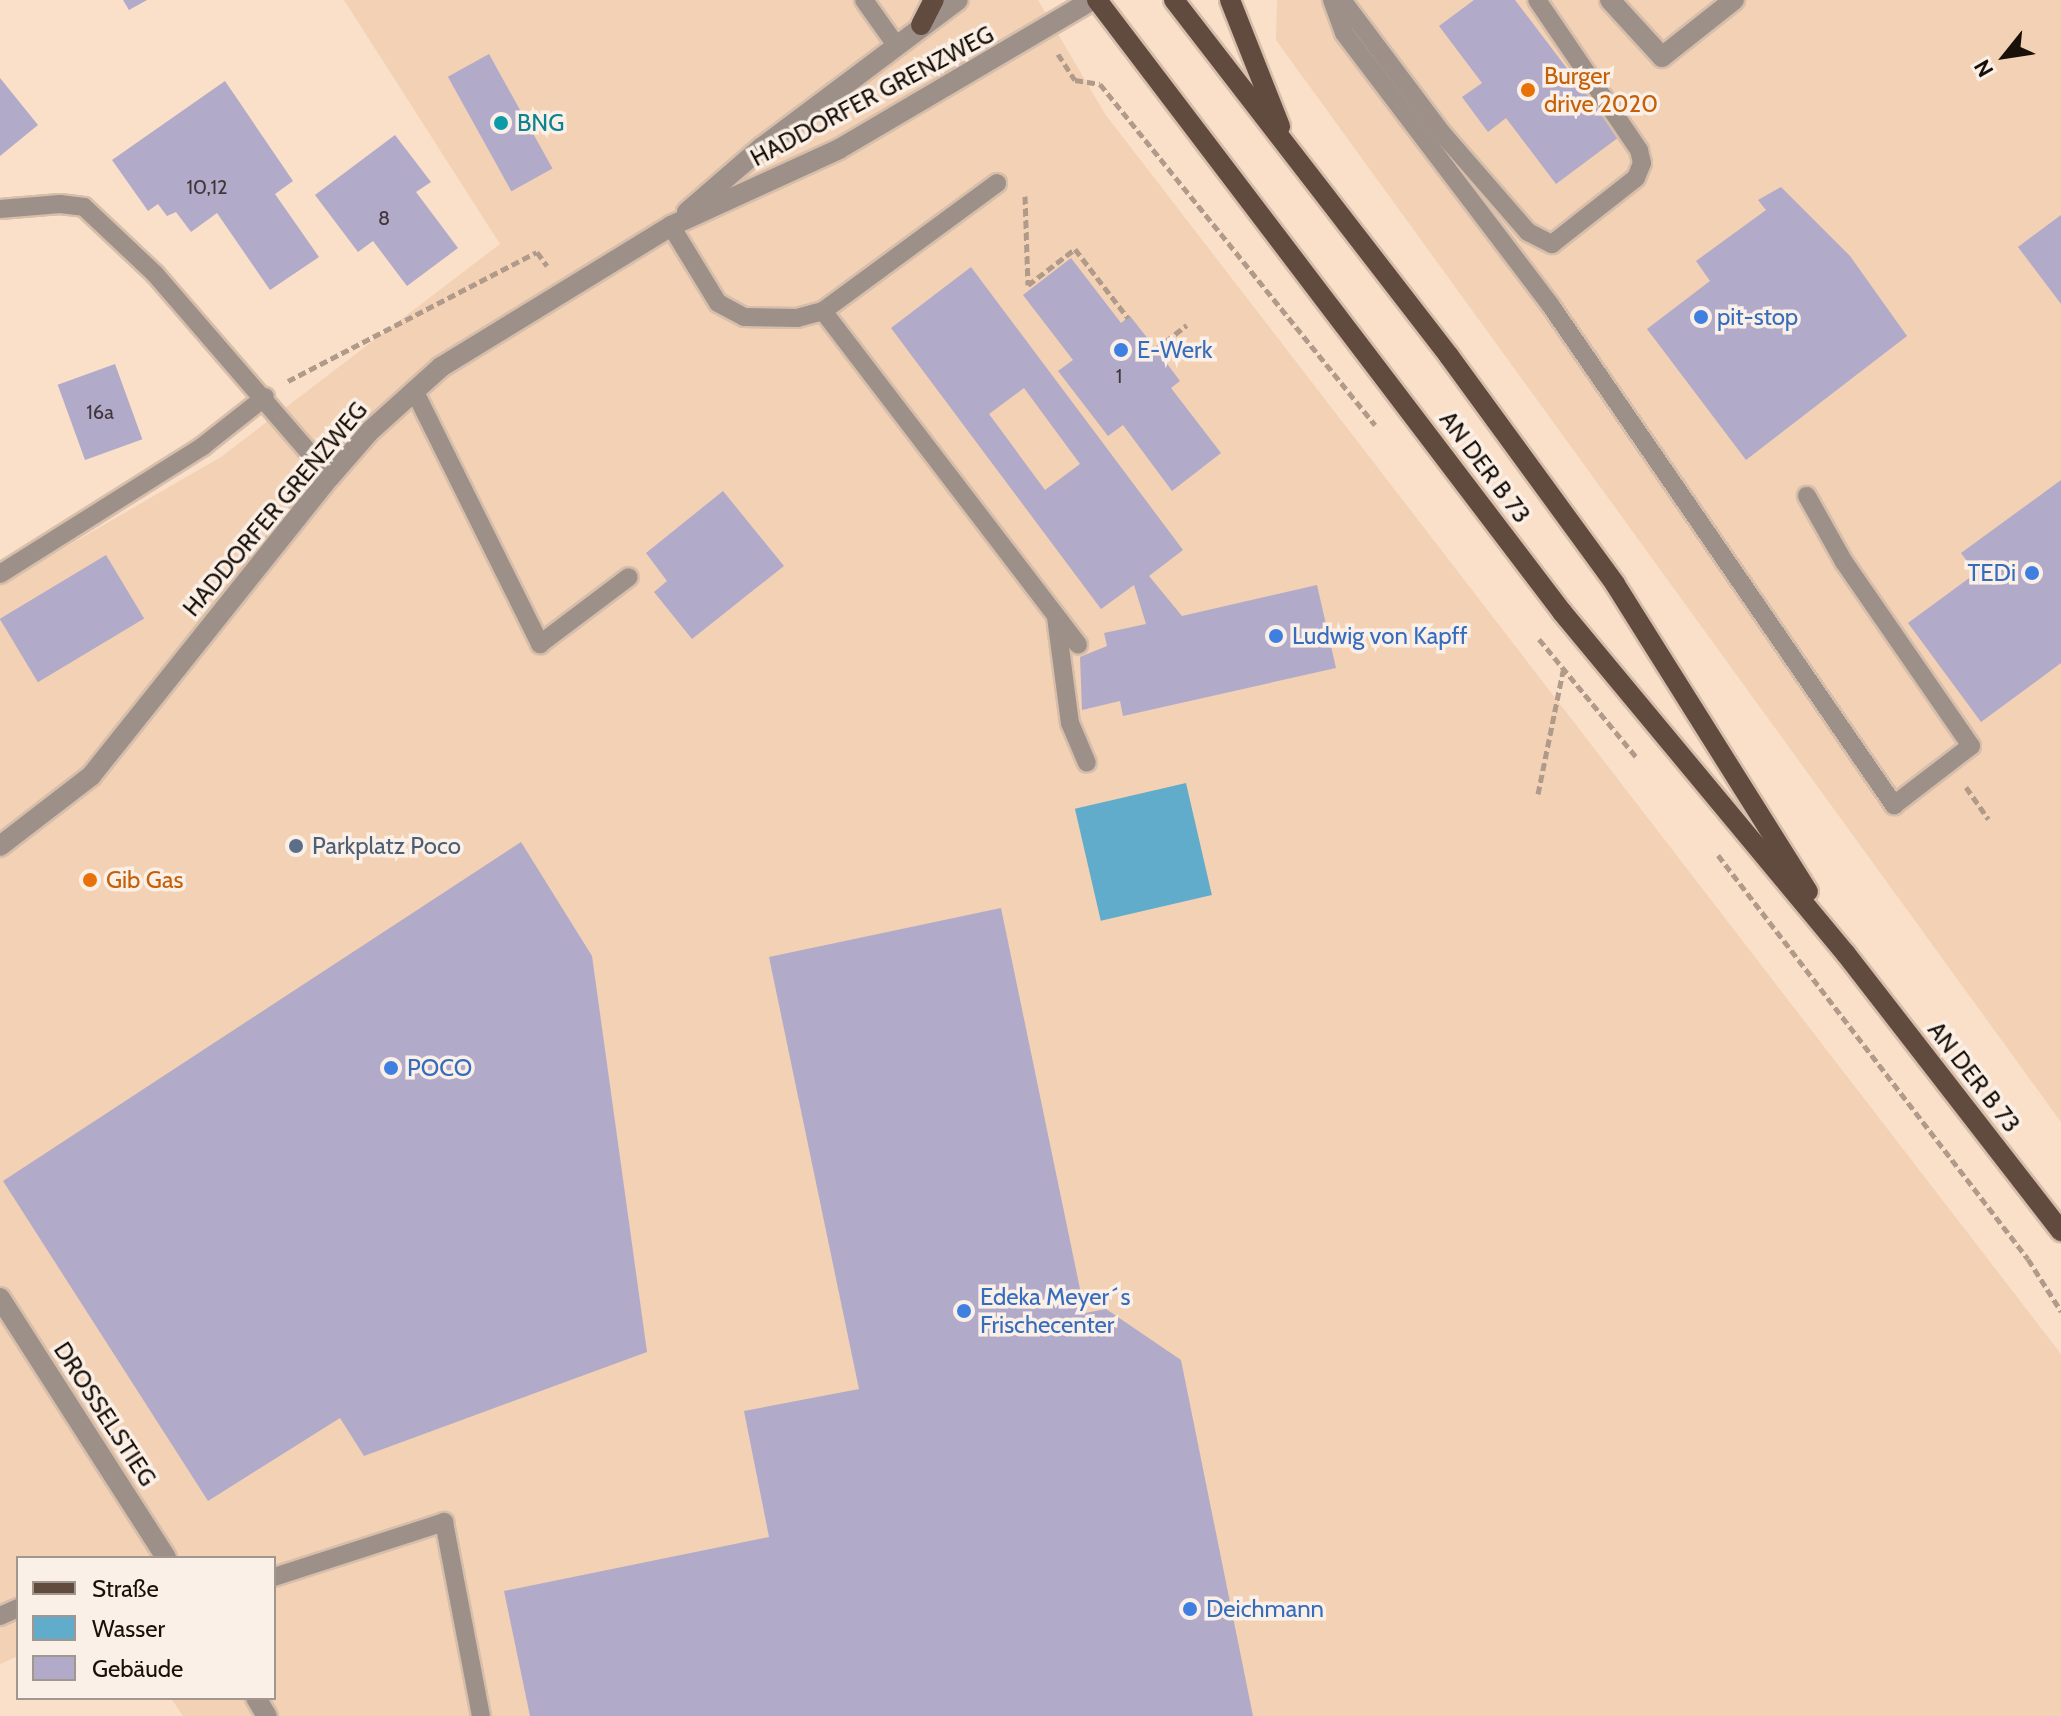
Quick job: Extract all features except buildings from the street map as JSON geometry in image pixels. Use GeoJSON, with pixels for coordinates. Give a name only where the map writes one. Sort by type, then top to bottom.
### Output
{"type":"FeatureCollection","features":[{"type":"Feature","properties":{"kind":"main road"},"geometry":{"type":"LineString","coordinates":[[921,25],[934,0]]}},
{"type":"Feature","properties":{"kind":"main road","name":"AN DER B 73"},"geometry":{"type":"LineString","coordinates":[[1094,0],[1562,612],[1846,954],[2061,1231]]}},
{"type":"Feature","properties":{"kind":"main road","name":"AN DER B 73"},"geometry":{"type":"LineString","coordinates":[[1174,0],[1449,356],[1615,584],[1846,954]]}},
{"type":"Feature","properties":{"kind":"main road"},"geometry":{"type":"LineString","coordinates":[[1230,0],[1289,149]]}},
{"type":"Feature","properties":{"kind":"street","name":"HADDORFER GRENZWEG"},"geometry":{"type":"LineString","coordinates":[[671,226],[761,148],[958,0]]}},
{"type":"Feature","properties":{"kind":"street","name":"HADDORFER GRENZWEG"},"geometry":{"type":"LineString","coordinates":[[0,846],[91,776],[330,477],[414,390],[487,335],[671,226],[839,149],[1094,0]]}},
{"type":"Feature","properties":{"kind":"street"},"geometry":{"type":"LineString","coordinates":[[1610,0],[1662,57],[1734,0]]}},
{"type":"Feature","properties":{"kind":"street","name":"DROSSELSTIEG"},"geometry":{"type":"LineString","coordinates":[[0,1298],[165,1556]]}},
{"type":"Feature","properties":{"kind":"lane"},"geometry":{"type":"LineString","coordinates":[[864,0],[896,45]]}},
{"type":"Feature","properties":{"kind":"lane"},"geometry":{"type":"LineString","coordinates":[[1332,0],[1348,39],[1551,306],[1894,805],[1971,746],[1844,562],[1807,496]]}},
{"type":"Feature","properties":{"kind":"lane"},"geometry":{"type":"LineString","coordinates":[[1342,0],[1441,132],[1528,232],[1552,244],[1636,178],[1642,163],[1639,150],[1537,0]]}},
{"type":"Feature","properties":{"kind":"lane"},"geometry":{"type":"LineString","coordinates":[[671,226],[718,303],[744,317],[797,318],[823,311],[997,183]]}},
{"type":"Feature","properties":{"kind":"lane"},"geometry":{"type":"LineString","coordinates":[[0,209],[60,204],[84,207],[155,274],[265,397],[330,477]]}},
{"type":"Feature","properties":{"kind":"lane"},"geometry":{"type":"LineString","coordinates":[[823,311],[1078,645]]}},
{"type":"Feature","properties":{"kind":"lane"},"geometry":{"type":"LineString","coordinates":[[414,390],[540,644],[629,577]]}},
{"type":"Feature","properties":{"kind":"lane"},"geometry":{"type":"LineString","coordinates":[[0,574],[203,446],[265,397]]}},
{"type":"Feature","properties":{"kind":"lane"},"geometry":{"type":"LineString","coordinates":[[1055,615],[1070,723],[1087,763]]}},
{"type":"Feature","properties":{"kind":"lane"},"geometry":{"type":"LineString","coordinates":[[276,1576],[444,1522],[481,1716]]}},
{"type":"Feature","properties":{"kind":"path"},"geometry":{"type":"LineString","coordinates":[[1025,191],[1028,285],[1075,249],[1128,318]]}},
{"type":"Feature","properties":{"kind":"path"},"geometry":{"type":"LineString","coordinates":[[265,397],[315,364],[537,252]]}},
{"type":"Feature","properties":{"kind":"path"},"geometry":{"type":"LineString","coordinates":[[1156,349],[1187,325]]}},
{"type":"Feature","properties":{"kind":"path"},"geometry":{"type":"LineString","coordinates":[[1538,794],[1563,671]]}},
{"type":"Feature","properties":{"kind":"shaded area"},"geometry":{"type":"Polygon","coordinates":[[[344,0],[1038,0],[1105,114],[2061,1354],[2061,1716],[183,1716],[172,1700],[276,1700],[276,1556],[16,1556],[16,1657],[0,1664],[0,585],[221,457],[500,244],[344,0]]]}},
{"type":"Feature","properties":{"kind":"shaded area"},"geometry":{"type":"Polygon","coordinates":[[[1277,0],[2061,0],[2061,1122],[1276,40],[1277,0]]]}},
{"type":"Feature","properties":{"kind":"water"},"geometry":{"type":"Polygon","coordinates":[[[1186,783],[1212,895],[1101,921],[1075,809],[1186,783]]]}},
{"type":"Feature","properties":{"kind":"place","name":"Burger drive 2020"},"geometry":{"type":"Point","coordinates":[1528,90]}},
{"type":"Feature","properties":{"kind":"place","name":"BNG"},"geometry":{"type":"Point","coordinates":[501,123]}},
{"type":"Feature","properties":{"kind":"place","name":"pit-stop"},"geometry":{"type":"Point","coordinates":[1701,317]}},
{"type":"Feature","properties":{"kind":"place","name":"E-Werk"},"geometry":{"type":"Point","coordinates":[1121,350]}},
{"type":"Feature","properties":{"kind":"place","name":"TEDi"},"geometry":{"type":"Point","coordinates":[2032,573]}},
{"type":"Feature","properties":{"kind":"place","name":"Ludwig von Kapff"},"geometry":{"type":"Point","coordinates":[1276,636]}},
{"type":"Feature","properties":{"kind":"place","name":"Parkplatz Poco"},"geometry":{"type":"Point","coordinates":[296,846]}},
{"type":"Feature","properties":{"kind":"place","name":"Gib Gas"},"geometry":{"type":"Point","coordinates":[90,880]}},
{"type":"Feature","properties":{"kind":"place","name":"POCO"},"geometry":{"type":"Point","coordinates":[391,1068]}},
{"type":"Feature","properties":{"kind":"place","name":"Edeka Meyer´s Frischecenter"},"geometry":{"type":"Point","coordinates":[964,1311]}},
{"type":"Feature","properties":{"kind":"place","name":"Deichmann"},"geometry":{"type":"Point","coordinates":[1190,1609]}}]}
